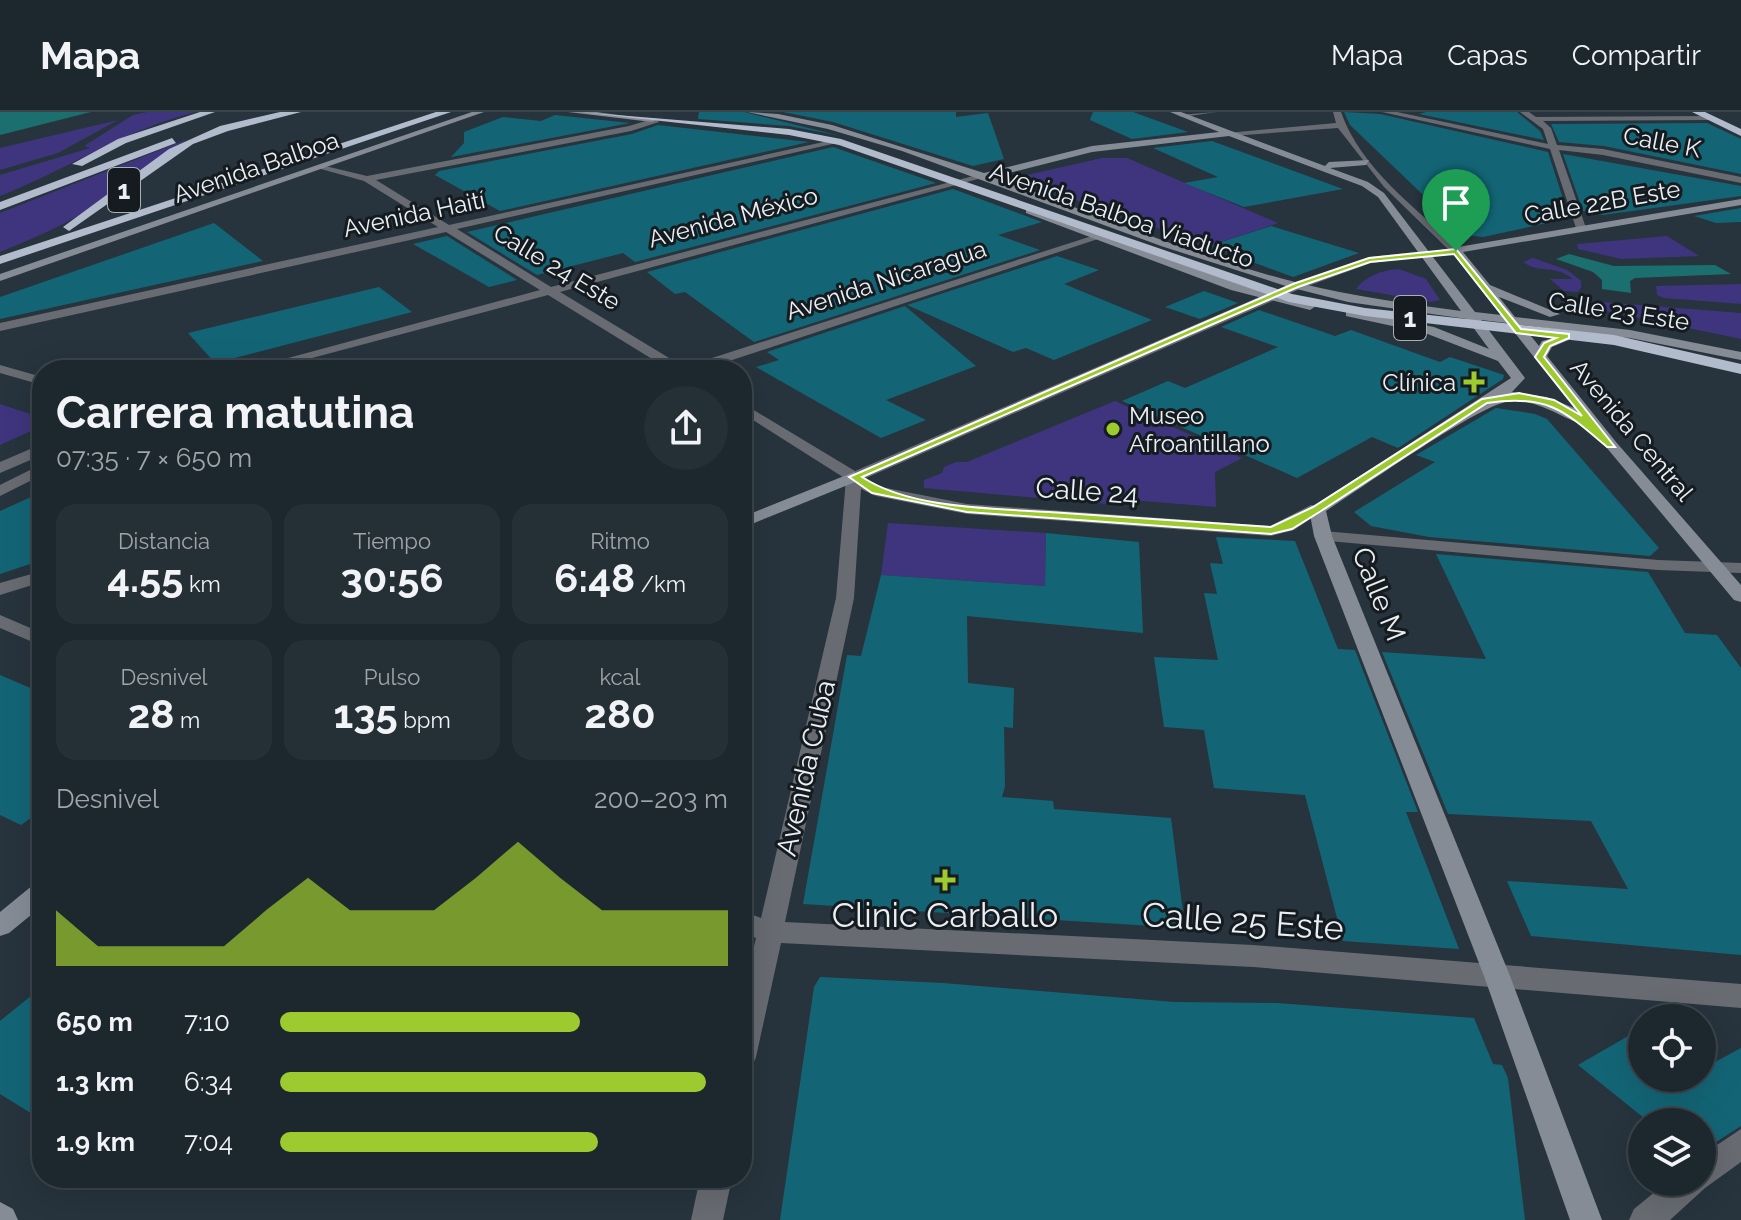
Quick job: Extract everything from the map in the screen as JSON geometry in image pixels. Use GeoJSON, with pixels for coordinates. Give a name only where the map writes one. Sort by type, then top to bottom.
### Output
{"type":"FeatureCollection","features":[{"type":"Feature","properties":{"kind":"highway"},"geometry":{"type":"LineString","coordinates":[[4,204],[122,141],[210,112]]}},
{"type":"Feature","properties":{"kind":"highway"},"geometry":{"type":"LineString","coordinates":[[146,151],[185,130],[245,112]]}},
{"type":"Feature","properties":{"kind":"highway","name":"1"},"geometry":{"type":"LineString","coordinates":[[4,204],[146,151],[271,112]]}},
{"type":"Feature","properties":{"kind":"highway","name":"1"},"geometry":{"type":"LineString","coordinates":[[21,253],[96,211],[176,149],[227,125],[296,112]]}},
{"type":"Feature","properties":{"kind":"highway","name":"Avenida Balboa"},"geometry":{"type":"LineString","coordinates":[[0,260],[446,112]]}},
{"type":"Feature","properties":{"kind":"highway","name":"Avenida Balboa Viaducto"},"geometry":{"type":"LineString","coordinates":[[584,112],[789,132],[841,142],[1247,285],[1326,306],[1576,334],[1661,348],[1741,370]]}},
{"type":"Feature","properties":{"kind":"highway","name":"Avenida Balboa Viaducto"},"geometry":{"type":"LineString","coordinates":[[642,112],[777,125],[854,137],[1123,232],[1305,290],[1385,305],[1621,330],[1741,353]]}},
{"type":"Feature","properties":{"kind":"highway"},"geometry":{"type":"LineString","coordinates":[[703,112],[822,123]]}},
{"type":"Feature","properties":{"kind":"highway"},"geometry":{"type":"LineString","coordinates":[[1706,114],[1741,130]]}},
{"type":"Feature","properties":{"kind":"main road","name":"Avenida Balboa"},"geometry":{"type":"LineString","coordinates":[[0,278],[480,112]]}},
{"type":"Feature","properties":{"kind":"main road","name":"Calle 23 Este"},"geometry":{"type":"LineString","coordinates":[[572,112],[781,132],[837,142],[1268,297],[1350,313],[1566,336],[1741,370]]}},
{"type":"Feature","properties":{"kind":"main road","name":"Calle 23 Este"},"geometry":{"type":"LineString","coordinates":[[751,112],[822,123],[984,176],[1232,266],[1296,286],[1468,313],[1603,329],[1741,353]]}},
{"type":"Feature","properties":{"kind":"main road"},"geometry":{"type":"LineString","coordinates":[[1178,113],[1365,184],[1381,195],[1505,359]]}},
{"type":"Feature","properties":{"kind":"main road","name":"Avenida México"},"geometry":{"type":"LineString","coordinates":[[984,176],[1092,149],[1231,133]]}},
{"type":"Feature","properties":{"kind":"main road"},"geometry":{"type":"LineString","coordinates":[[1313,164],[1366,162]]}},
{"type":"Feature","properties":{"kind":"main road","name":"Calle 22B Este"},"geometry":{"type":"LineString","coordinates":[[1424,254],[1741,202]]}},
{"type":"Feature","properties":{"kind":"main road","name":"Avenida Central"},"geometry":{"type":"LineString","coordinates":[[1456,251],[1611,445],[1741,596]]}},
{"type":"Feature","properties":{"kind":"main road"},"geometry":{"type":"LineString","coordinates":[[1484,288],[1603,329]]}},
{"type":"Feature","properties":{"kind":"main road"},"geometry":{"type":"LineString","coordinates":[[1350,313],[1429,330],[1505,359]]}},
{"type":"Feature","properties":{"kind":"main road"},"geometry":{"type":"LineString","coordinates":[[1540,357],[1547,344],[1566,336]]}},
{"type":"Feature","properties":{"kind":"main road","name":"Calle 24"},"geometry":{"type":"LineString","coordinates":[[1317,509],[1519,380],[1505,359]]}},
{"type":"Feature","properties":{"kind":"main road"},"geometry":{"type":"LineString","coordinates":[[1485,401],[1519,396],[1551,402],[1574,414],[1611,445]]}},
{"type":"Feature","properties":{"kind":"main road"},"geometry":{"type":"LineString","coordinates":[[752,519],[854,477]]}},
{"type":"Feature","properties":{"kind":"main road"},"geometry":{"type":"LineString","coordinates":[[1317,509],[1323,536]]}},
{"type":"Feature","properties":{"kind":"main road","name":"Calle M"},"geometry":{"type":"LineString","coordinates":[[1323,536],[1497,976],[1586,1220]]}},
{"type":"Feature","properties":{"kind":"main road"},"geometry":{"type":"LineString","coordinates":[[0,926],[32,900]]}},
{"type":"Feature","properties":{"kind":"street"},"geometry":{"type":"LineString","coordinates":[[1178,113],[1213,112]]}},
{"type":"Feature","properties":{"kind":"street"},"geometry":{"type":"LineString","coordinates":[[1231,133],[1338,125],[1337,112]]}},
{"type":"Feature","properties":{"kind":"street","name":"Calle K"},"geometry":{"type":"LineString","coordinates":[[1386,112],[1556,148],[1603,152],[1741,180]]}},
{"type":"Feature","properties":{"kind":"street"},"geometry":{"type":"LineString","coordinates":[[1524,112],[1547,128],[1581,228]]}},
{"type":"Feature","properties":{"kind":"street"},"geometry":{"type":"LineString","coordinates":[[1538,119],[1706,114]]}},
{"type":"Feature","properties":{"kind":"street"},"geometry":{"type":"LineString","coordinates":[[367,179],[631,128],[656,120]]}},
{"type":"Feature","properties":{"kind":"street","name":"Avenida Central"},"geometry":{"type":"LineString","coordinates":[[1338,125],[1366,162],[1456,251]]}},
{"type":"Feature","properties":{"kind":"street","name":"Avenida Haití"},"geometry":{"type":"LineString","coordinates":[[0,327],[837,142]]}},
{"type":"Feature","properties":{"kind":"street","name":"Calle 24 Este"},"geometry":{"type":"LineString","coordinates":[[324,167],[367,179],[663,360]]}},
{"type":"Feature","properties":{"kind":"street","name":"Avenida México"},"geometry":{"type":"LineString","coordinates":[[288,360],[984,176]]}},
{"type":"Feature","properties":{"kind":"street","name":"Avenida Nicaragua"},"geometry":{"type":"LineString","coordinates":[[719,360],[1099,237]]}},
{"type":"Feature","properties":{"kind":"street"},"geometry":{"type":"LineString","coordinates":[[752,413],[854,477],[1296,286],[1369,260],[1424,254]]}},
{"type":"Feature","properties":{"kind":"street"},"geometry":{"type":"LineString","coordinates":[[0,369],[32,378]]}},
{"type":"Feature","properties":{"kind":"street"},"geometry":{"type":"LineString","coordinates":[[0,468],[32,454]]}},
{"type":"Feature","properties":{"kind":"street"},"geometry":{"type":"LineString","coordinates":[[0,491],[32,474]]}},
{"type":"Feature","properties":{"kind":"street","name":"Calle 24"},"geometry":{"type":"LineString","coordinates":[[854,477],[876,491],[899,498],[967,509],[1256,530],[1288,526],[1317,509]]}},
{"type":"Feature","properties":{"kind":"street","name":"Avenida Cuba"},"geometry":{"type":"LineString","coordinates":[[752,1011],[845,598],[854,477]]}},
{"type":"Feature","properties":{"kind":"street","name":"Calle M"},"geometry":{"type":"LineString","coordinates":[[1323,536],[1658,565],[1741,568]]}},
{"type":"Feature","properties":{"kind":"street"},"geometry":{"type":"LineString","coordinates":[[0,589],[32,579]]}},
{"type":"Feature","properties":{"kind":"street"},"geometry":{"type":"LineString","coordinates":[[0,621],[32,635]]}},
{"type":"Feature","properties":{"kind":"street","name":"Calle 25 Este"},"geometry":{"type":"LineString","coordinates":[[752,925],[769,932],[1253,956],[1741,996]]}},
{"type":"Feature","properties":{"kind":"street"},"geometry":{"type":"LineString","coordinates":[[1716,1163],[1741,1143]]}},
{"type":"Feature","properties":{"kind":"street"},"geometry":{"type":"LineString","coordinates":[[707,1220],[714,1188]]}},
{"type":"Feature","properties":{"kind":"street"},"geometry":{"type":"LineString","coordinates":[[1645,1220],[1675,1196]]}},
{"type":"Feature","properties":{"kind":"shaded area"},"geometry":{"type":"Polygon","coordinates":[[[0,112],[91,112],[0,135],[0,112]]]}},
{"type":"Feature","properties":{"kind":"shaded area"},"geometry":{"type":"Polygon","coordinates":[[[196,112],[120,139],[0,196],[0,175],[90,148],[84,146],[133,115],[196,112]]]}},
{"type":"Feature","properties":{"kind":"shaded area"},"geometry":{"type":"Polygon","coordinates":[[[118,120],[58,153],[0,170],[0,148],[118,120]]]}},
{"type":"Feature","properties":{"kind":"shaded area"},"geometry":{"type":"Polygon","coordinates":[[[188,139],[77,216],[0,252],[0,213],[188,139]]]}},
{"type":"Feature","properties":{"kind":"shaded area"},"geometry":{"type":"Polygon","coordinates":[[[1102,158],[1127,158],[1278,223],[1209,246],[1018,180],[1018,177],[1102,158]]]}},
{"type":"Feature","properties":{"kind":"shaded area"},"geometry":{"type":"Polygon","coordinates":[[[1667,236],[1699,256],[1621,259],[1578,249],[1577,244],[1667,236]]]}},
{"type":"Feature","properties":{"kind":"shaded area"},"geometry":{"type":"Polygon","coordinates":[[[1569,254],[1614,266],[1715,265],[1731,274],[1635,278],[1630,281],[1631,293],[1602,289],[1602,280],[1593,272],[1556,259],[1569,254]]]}},
{"type":"Feature","properties":{"kind":"shaded area"},"geometry":{"type":"Polygon","coordinates":[[[1533,258],[1567,270],[1581,281],[1581,288],[1578,292],[1564,291],[1550,279],[1573,279],[1566,274],[1535,268],[1523,262],[1533,258]]]}},
{"type":"Feature","properties":{"kind":"shaded area"},"geometry":{"type":"Polygon","coordinates":[[[1399,269],[1426,279],[1440,300],[1431,302],[1356,289],[1375,274],[1399,269]]]}},
{"type":"Feature","properties":{"kind":"shaded area"},"geometry":{"type":"Polygon","coordinates":[[[1741,284],[1741,304],[1664,298],[1657,295],[1656,286],[1741,284]]]}},
{"type":"Feature","properties":{"kind":"shaded area"},"geometry":{"type":"Polygon","coordinates":[[[1590,301],[1741,313],[1741,339],[1597,309],[1590,301]]]}},
{"type":"Feature","properties":{"kind":"shaded area","name":"Museo Afroantillano"},"geometry":{"type":"Polygon","coordinates":[[[1115,401],[1242,458],[1215,472],[1216,507],[1107,498],[1106,504],[924,488],[924,480],[942,473],[944,467],[967,462],[1115,401]]]}},
{"type":"Feature","properties":{"kind":"shaded area"},"geometry":{"type":"Polygon","coordinates":[[[0,404],[32,415],[32,431],[0,445],[0,404]]]}},
{"type":"Feature","properties":{"kind":"shaded area"},"geometry":{"type":"Polygon","coordinates":[[[888,523],[1046,533],[1045,586],[881,575],[888,523]]]}},
{"type":"Feature","properties":{"kind":"building"},"geometry":{"type":"Polygon","coordinates":[[[699,112],[744,112],[841,136],[789,126],[698,119],[699,112]]]}},
{"type":"Feature","properties":{"kind":"building"},"geometry":{"type":"Polygon","coordinates":[[[783,112],[956,112],[956,117],[988,113],[1004,159],[973,166],[833,122],[783,112]]]}},
{"type":"Feature","properties":{"kind":"building"},"geometry":{"type":"Polygon","coordinates":[[[1093,112],[1133,112],[1188,132],[1132,139],[1090,120],[1093,112]]]}},
{"type":"Feature","properties":{"kind":"building"},"geometry":{"type":"Polygon","coordinates":[[[1344,112],[1380,114],[1548,152],[1566,208],[1558,207],[1561,220],[1483,237],[1465,235],[1350,125],[1344,112]]]}},
{"type":"Feature","properties":{"kind":"building"},"geometry":{"type":"Polygon","coordinates":[[[1517,112],[1540,131],[1544,140],[1419,114],[1517,112]]]}},
{"type":"Feature","properties":{"kind":"building"},"geometry":{"type":"Polygon","coordinates":[[[555,115],[630,123],[451,157],[464,143],[464,132],[503,117],[541,121],[555,115]]]}},
{"type":"Feature","properties":{"kind":"building"},"geometry":{"type":"Polygon","coordinates":[[[1707,123],[1741,139],[1741,174],[1604,146],[1559,142],[1551,124],[1707,123]]]}},
{"type":"Feature","properties":{"kind":"building"},"geometry":{"type":"Polygon","coordinates":[[[658,125],[809,142],[500,211],[435,175],[439,171],[632,134],[658,125]]]}},
{"type":"Feature","properties":{"kind":"building"},"geometry":{"type":"Polygon","coordinates":[[[1212,141],[1343,189],[1244,207],[1184,183],[1218,177],[1153,148],[1212,141]]]}},
{"type":"Feature","properties":{"kind":"building"},"geometry":{"type":"Polygon","coordinates":[[[833,147],[936,183],[635,262],[623,253],[537,275],[467,232],[833,147]]]}},
{"type":"Feature","properties":{"kind":"building"},"geometry":{"type":"Polygon","coordinates":[[[1563,154],[1741,186],[1741,196],[1603,215],[1583,211],[1563,154]]]}},
{"type":"Feature","properties":{"kind":"building"},"geometry":{"type":"Polygon","coordinates":[[[953,189],[1042,222],[998,235],[1040,250],[754,342],[685,292],[675,294],[647,272],[953,189]]]}},
{"type":"Feature","properties":{"kind":"building"},"geometry":{"type":"Polygon","coordinates":[[[1741,208],[1741,222],[1716,223],[1694,216],[1741,208]]]}},
{"type":"Feature","properties":{"kind":"building"},"geometry":{"type":"Polygon","coordinates":[[[214,223],[263,261],[0,319],[0,297],[214,223]]]}},
{"type":"Feature","properties":{"kind":"building"},"geometry":{"type":"Polygon","coordinates":[[[1271,226],[1359,253],[1293,277],[1209,246],[1271,226]]]}},
{"type":"Feature","properties":{"kind":"building"},"geometry":{"type":"Polygon","coordinates":[[[447,236],[517,280],[489,287],[413,244],[447,236]]]}},
{"type":"Feature","properties":{"kind":"building"},"geometry":{"type":"Polygon","coordinates":[[[1057,256],[1099,270],[1064,284],[1152,320],[1054,360],[1026,348],[1013,352],[907,305],[1057,256]]]}},
{"type":"Feature","properties":{"kind":"building"},"geometry":{"type":"Polygon","coordinates":[[[379,287],[412,312],[227,360],[212,360],[188,333],[379,287]]]}},
{"type":"Feature","properties":{"kind":"building"},"geometry":{"type":"Polygon","coordinates":[[[1204,291],[1238,303],[1200,319],[1165,307],[1204,291]]]}},
{"type":"Feature","properties":{"kind":"building"},"geometry":{"type":"Polygon","coordinates":[[[905,306],[976,366],[886,400],[926,420],[881,438],[756,367],[779,360],[767,352],[905,306]]]}},
{"type":"Feature","properties":{"kind":"building"},"geometry":{"type":"Polygon","coordinates":[[[1259,310],[1335,336],[1351,330],[1440,362],[1450,357],[1504,375],[1503,379],[1398,448],[1372,437],[1297,478],[1122,401],[1168,381],[1185,388],[1278,347],[1221,327],[1259,310]]]}},
{"type":"Feature","properties":{"kind":"building"},"geometry":{"type":"Polygon","coordinates":[[[1496,408],[1547,419],[1659,548],[1650,556],[1429,537],[1371,526],[1354,512],[1435,462],[1416,455],[1496,408]]]}},
{"type":"Feature","properties":{"kind":"building"},"geometry":{"type":"Polygon","coordinates":[[[32,497],[32,563],[0,574],[0,511],[32,497]]]}},
{"type":"Feature","properties":{"kind":"building"},"geometry":{"type":"Polygon","coordinates":[[[1046,533],[1139,542],[1143,633],[967,616],[968,683],[1014,688],[1013,728],[1004,727],[1005,786],[1002,797],[1053,801],[1054,809],[1171,818],[1185,928],[803,904],[847,655],[861,656],[881,575],[1045,586],[1046,533]]]}},
{"type":"Feature","properties":{"kind":"building"},"geometry":{"type":"Polygon","coordinates":[[[1216,537],[1295,541],[1338,649],[1355,650],[1418,812],[1406,812],[1459,949],[1343,941],[1305,795],[1214,788],[1204,730],[1164,727],[1154,657],[1218,660],[1204,593],[1217,594],[1210,563],[1223,564],[1216,537]]]}},
{"type":"Feature","properties":{"kind":"building"},"geometry":{"type":"Polygon","coordinates":[[[1436,554],[1648,572],[1685,633],[1717,635],[1741,668],[1741,955],[1531,936],[1507,881],[1628,889],[1591,821],[1448,814],[1382,652],[1486,659],[1436,554]]]}},
{"type":"Feature","properties":{"kind":"building"},"geometry":{"type":"Polygon","coordinates":[[[0,675],[32,689],[32,817],[21,825],[0,815],[0,675]]]}},
{"type":"Feature","properties":{"kind":"building"},"geometry":{"type":"Polygon","coordinates":[[[820,977],[943,983],[1174,1002],[1277,1003],[1474,1018],[1493,1064],[1502,1065],[1508,1078],[1525,1220],[780,1220],[814,987],[820,977]]]}},
{"type":"Feature","properties":{"kind":"building"},"geometry":{"type":"Polygon","coordinates":[[[32,995],[32,1114],[0,1094],[0,1021],[32,995]]]}},
{"type":"Feature","properties":{"kind":"building"},"geometry":{"type":"Polygon","coordinates":[[[1628,1036],[1628,1092],[1716,1092],[1716,1061],[1741,1048],[1741,1126],[1716,1142],[1716,1108],[1632,1108],[1578,1065],[1628,1036]]]}},
{"type":"Feature","properties":{"kind":"place","name":"Clínica"},"geometry":{"type":"Point","coordinates":[1474,382]}},
{"type":"Feature","properties":{"kind":"place","name":"Museo Afroantillano"},"geometry":{"type":"Point","coordinates":[1113,429]}},
{"type":"Feature","properties":{"kind":"place","name":"Clinic Carballo"},"geometry":{"type":"Point","coordinates":[945,880]}},
{"type":"Feature","properties":{"kind":"route"},"geometry":{"type":"LineString","coordinates":[[1456,251],[1519,331],[1566,336],[1547,344],[1540,357],[1611,445],[1574,414],[1551,402],[1519,396],[1485,401],[1317,509],[1288,526],[1271,531],[967,509],[899,498],[876,491],[854,477],[1256,301],[1369,260],[1456,251]]}}]}
